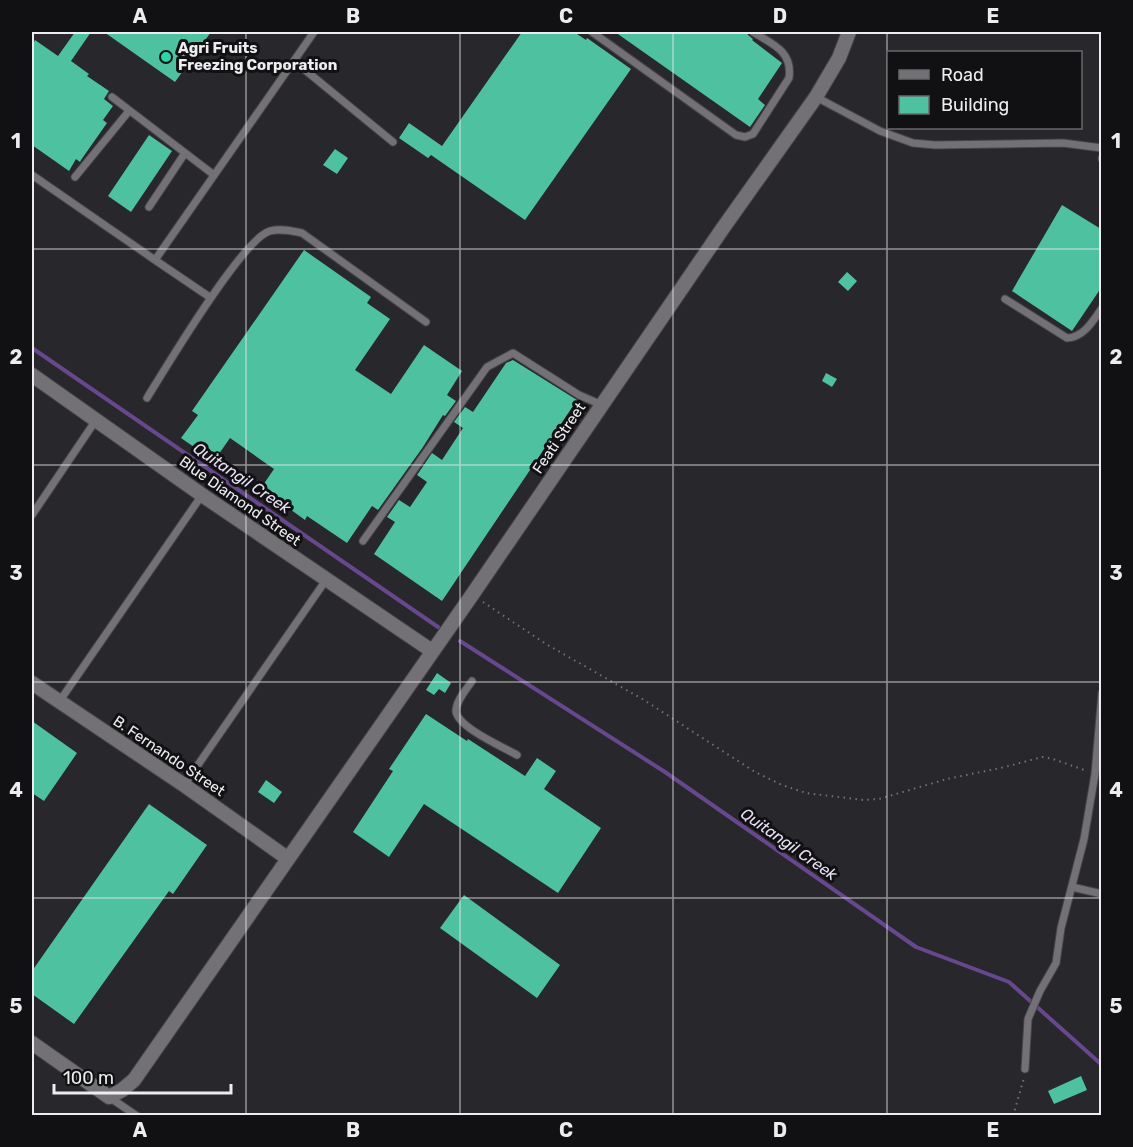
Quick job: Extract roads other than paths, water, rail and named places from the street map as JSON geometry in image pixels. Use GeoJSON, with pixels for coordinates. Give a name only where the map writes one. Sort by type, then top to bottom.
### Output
{"type":"FeatureCollection","features":[{"type":"Feature","properties":{"kind":"street","name":"Feati Street"},"geometry":{"type":"LineString","coordinates":[[109,1097],[134,1080],[472,595],[816,97],[839,58],[849,32]]}},
{"type":"Feature","properties":{"kind":"street","name":"Blue Diamond Street"},"geometry":{"type":"LineString","coordinates":[[32,375],[202,495],[432,651]]}},
{"type":"Feature","properties":{"kind":"street","name":"B. Fernando Street"},"geometry":{"type":"LineString","coordinates":[[32,683],[184,785],[287,858]]}},
{"type":"Feature","properties":{"kind":"street"},"geometry":{"type":"LineString","coordinates":[[32,1043],[109,1097]]}},
{"type":"Feature","properties":{"kind":"lane"},"geometry":{"type":"LineString","coordinates":[[155,260],[314,32]]}},
{"type":"Feature","properties":{"kind":"lane"},"geometry":{"type":"LineString","coordinates":[[592,32],[736,135],[745,137],[753,134],[789,78],[790,70],[789,60],[782,51],[753,32]]}},
{"type":"Feature","properties":{"kind":"lane"},"geometry":{"type":"LineString","coordinates":[[294,61],[393,141]]}},
{"type":"Feature","properties":{"kind":"lane"},"geometry":{"type":"LineString","coordinates":[[112,97],[214,175]]}},
{"type":"Feature","properties":{"kind":"lane"},"geometry":{"type":"LineString","coordinates":[[816,97],[880,131],[913,143],[935,145],[1063,143],[1101,148]]}},
{"type":"Feature","properties":{"kind":"lane"},"geometry":{"type":"LineString","coordinates":[[75,177],[129,111]]}},
{"type":"Feature","properties":{"kind":"lane"},"geometry":{"type":"LineString","coordinates":[[149,207],[185,153]]}},
{"type":"Feature","properties":{"kind":"lane"},"geometry":{"type":"LineString","coordinates":[[32,175],[211,298]]}},
{"type":"Feature","properties":{"kind":"lane"},"geometry":{"type":"LineString","coordinates":[[147,398],[211,298],[255,241],[269,231],[287,230],[302,233],[426,322]]}},
{"type":"Feature","properties":{"kind":"lane"},"geometry":{"type":"LineString","coordinates":[[1005,299],[1067,338],[1083,332],[1101,308]]}},
{"type":"Feature","properties":{"kind":"lane"},"geometry":{"type":"LineString","coordinates":[[363,541],[487,367],[498,360],[513,353],[579,395],[602,405]]}},
{"type":"Feature","properties":{"kind":"lane"},"geometry":{"type":"LineString","coordinates":[[32,514],[96,420]]}},
{"type":"Feature","properties":{"kind":"lane"},"geometry":{"type":"LineString","coordinates":[[59,702],[202,495]]}},
{"type":"Feature","properties":{"kind":"lane"},"geometry":{"type":"LineString","coordinates":[[184,785],[326,579]]}},
{"type":"Feature","properties":{"kind":"lane"},"geometry":{"type":"LineString","coordinates":[[472,681],[459,701],[456,711],[459,720],[470,729],[517,755]]}},
{"type":"Feature","properties":{"kind":"lane"},"geometry":{"type":"LineString","coordinates":[[1025,1069],[1026,1029],[1031,1010],[1056,963],[1061,928],[1084,839],[1095,774],[1101,693]]}},
{"type":"Feature","properties":{"kind":"lane"},"geometry":{"type":"LineString","coordinates":[[1072,887],[1101,894]]}},
{"type":"Feature","properties":{"kind":"lane"},"geometry":{"type":"LineString","coordinates":[[109,1097],[136,1116]]}},
{"type":"Feature","properties":{"kind":"waterway","name":"Quitangil Creek"},"geometry":{"type":"LineString","coordinates":[[32,348],[438,627]]}},
{"type":"Feature","properties":{"kind":"waterway","name":"Quitangil Creek"},"geometry":{"type":"LineString","coordinates":[[460,641],[665,772],[916,947],[1009,982],[1102,1065]]}},
{"type":"Feature","properties":{"kind":"place","name":"Agri Fruits Freezing Corporation"},"geometry":{"type":"Point","coordinates":[166,57]}}]}
